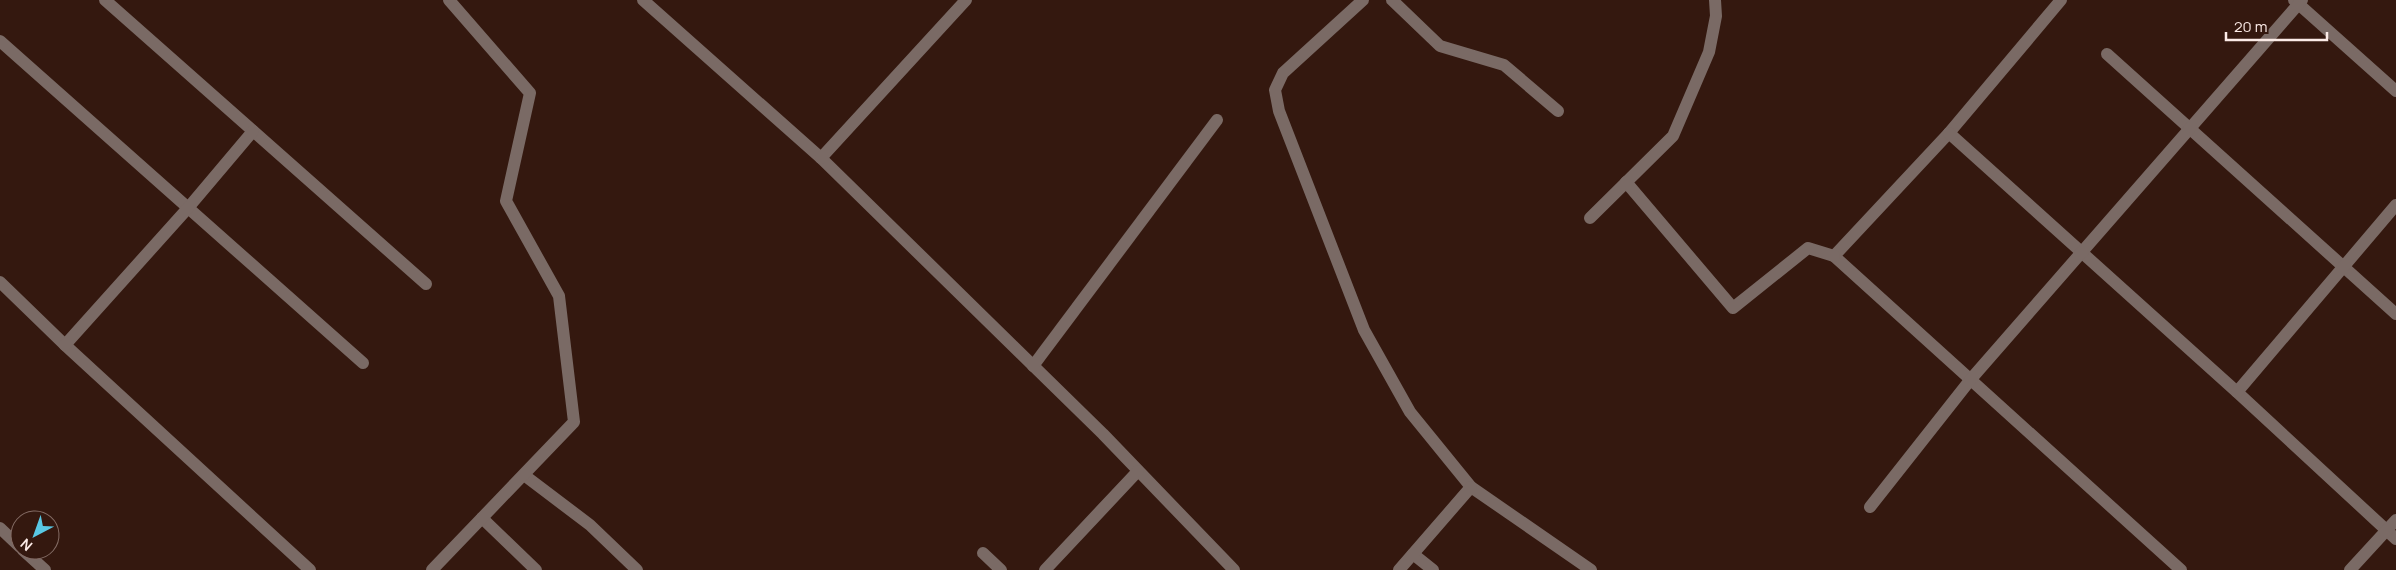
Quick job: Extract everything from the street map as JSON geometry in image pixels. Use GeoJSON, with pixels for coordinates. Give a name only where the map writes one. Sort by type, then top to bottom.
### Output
{"type":"FeatureCollection","features":[{"type":"Feature","properties":{"kind":"street"},"geometry":{"type":"LineString","coordinates":[[105,0],[426,284]]}},
{"type":"Feature","properties":{"kind":"street"},"geometry":{"type":"LineString","coordinates":[[432,570],[574,422],[559,296],[506,201],[530,93],[449,0]]}},
{"type":"Feature","properties":{"kind":"street"},"geometry":{"type":"LineString","coordinates":[[643,0],[821,158],[1138,471],[1234,570]]}},
{"type":"Feature","properties":{"kind":"street"},"geometry":{"type":"LineString","coordinates":[[821,158],[966,0]]}},
{"type":"Feature","properties":{"kind":"street"},"geometry":{"type":"LineString","coordinates":[[1363,0],[1283,73],[1275,90],[1279,111],[1364,330],[1410,412],[1471,487],[1591,570]]}},
{"type":"Feature","properties":{"kind":"street"},"geometry":{"type":"LineString","coordinates":[[1392,0],[1440,46],[1504,65],[1558,111]]}},
{"type":"Feature","properties":{"kind":"street"},"geometry":{"type":"LineString","coordinates":[[1590,218],[1673,136],[1709,52],[1716,16],[1715,0]]}},
{"type":"Feature","properties":{"kind":"street"},"geometry":{"type":"LineString","coordinates":[[1834,256],[1949,133],[2061,0]]}},
{"type":"Feature","properties":{"kind":"street"},"geometry":{"type":"LineString","coordinates":[[1870,507],[1971,379],[2191,127],[2298,1],[2396,91]]}},
{"type":"Feature","properties":{"kind":"street"},"geometry":{"type":"LineString","coordinates":[[0,41],[363,363]]}},
{"type":"Feature","properties":{"kind":"street"},"geometry":{"type":"LineString","coordinates":[[2107,54],[2191,127],[2396,314]]}},
{"type":"Feature","properties":{"kind":"street"},"geometry":{"type":"LineString","coordinates":[[1032,366],[1217,120]]}},
{"type":"Feature","properties":{"kind":"street"},"geometry":{"type":"LineString","coordinates":[[65,345],[188,208],[253,131]]}},
{"type":"Feature","properties":{"kind":"street"},"geometry":{"type":"LineString","coordinates":[[1949,133],[2237,392],[2391,535]]}},
{"type":"Feature","properties":{"kind":"street"},"geometry":{"type":"LineString","coordinates":[[1626,182],[1732,308],[1808,248],[1834,256],[2181,570]]}},
{"type":"Feature","properties":{"kind":"street"},"geometry":{"type":"LineString","coordinates":[[2237,392],[2396,205]]}},
{"type":"Feature","properties":{"kind":"street"},"geometry":{"type":"LineString","coordinates":[[0,282],[65,345],[310,570]]}},
{"type":"Feature","properties":{"kind":"street"},"geometry":{"type":"LineString","coordinates":[[1045,570],[1138,471]]}},
{"type":"Feature","properties":{"kind":"street"},"geometry":{"type":"LineString","coordinates":[[524,474],[590,525],[637,570]]}},
{"type":"Feature","properties":{"kind":"street"},"geometry":{"type":"LineString","coordinates":[[1399,570],[1471,487]]}},
{"type":"Feature","properties":{"kind":"street"},"geometry":{"type":"LineString","coordinates":[[482,518],[536,570]]}},
{"type":"Feature","properties":{"kind":"street"},"geometry":{"type":"LineString","coordinates":[[2350,570],[2391,535],[2396,520]]}},
{"type":"Feature","properties":{"kind":"street"},"geometry":{"type":"LineString","coordinates":[[0,528],[10,538]]}},
{"type":"Feature","properties":{"kind":"street"},"geometry":{"type":"LineString","coordinates":[[983,553],[1000,570]]}},
{"type":"Feature","properties":{"kind":"street"},"geometry":{"type":"LineString","coordinates":[[1413,554],[1433,570]]}},
{"type":"Feature","properties":{"kind":"street"},"geometry":{"type":"LineString","coordinates":[[34,560],[45,570]]}}]}
